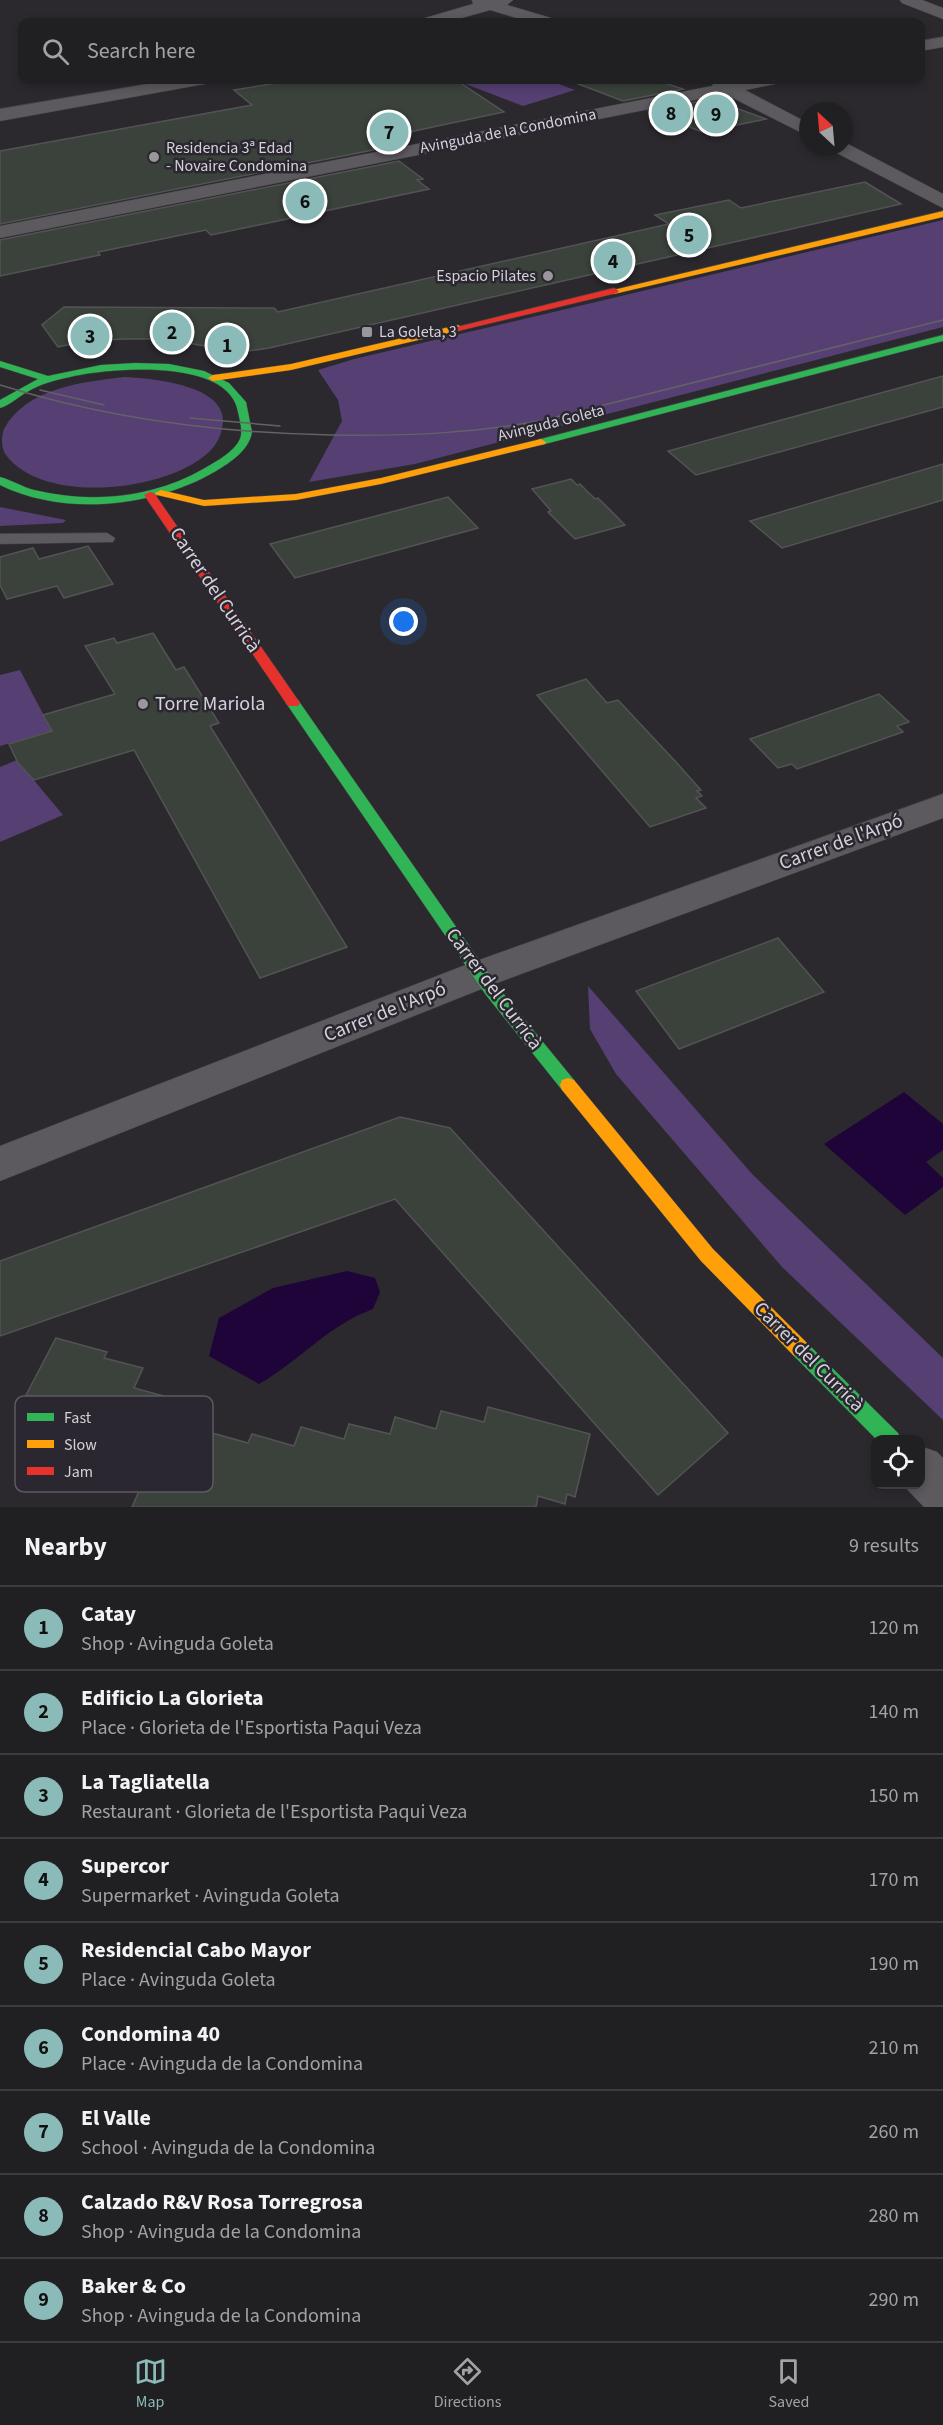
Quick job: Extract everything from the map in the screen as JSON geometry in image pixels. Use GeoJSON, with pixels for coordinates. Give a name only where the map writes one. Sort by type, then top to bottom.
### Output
{"type":"FeatureCollection","features":[{"type":"Feature","properties":{"kind":"main road"},"geometry":{"type":"LineString","coordinates":[[213,378],[291,367],[943,214]]}},
{"type":"Feature","properties":{"kind":"main road","name":"Avinguda Goleta"},"geometry":{"type":"LineString","coordinates":[[156,494],[204,502],[296,496],[381,480],[632,420],[943,338]]}},
{"type":"Feature","properties":{"kind":"main road"},"geometry":{"type":"LineString","coordinates":[[0,364],[48,379]]}},
{"type":"Feature","properties":{"kind":"main road"},"geometry":{"type":"LineString","coordinates":[[0,405],[18,392],[48,379],[81,371],[126,366],[191,371],[213,378],[237,392],[245,408],[247,433],[239,448],[207,474],[156,494],[105,501],[58,500],[3,484]]}},
{"type":"Feature","properties":{"kind":"main road","name":"Carrer del Curricà"},"geometry":{"type":"LineString","coordinates":[[156,494],[492,992],[707,1255],[886,1435]]}},
{"type":"Feature","properties":{"kind":"street"},"geometry":{"type":"LineString","coordinates":[[475,0],[500,2],[536,18]]}},
{"type":"Feature","properties":{"kind":"street"},"geometry":{"type":"LineString","coordinates":[[908,0],[943,14]]}},
{"type":"Feature","properties":{"kind":"street"},"geometry":{"type":"LineString","coordinates":[[444,18],[500,2]]}},
{"type":"Feature","properties":{"kind":"street"},"geometry":{"type":"LineString","coordinates":[[925,45],[943,42]]}},
{"type":"Feature","properties":{"kind":"street"},"geometry":{"type":"LineString","coordinates":[[0,115],[176,84]]}},
{"type":"Feature","properties":{"kind":"street"},"geometry":{"type":"LineString","coordinates":[[718,84],[730,88],[799,125]]}},
{"type":"Feature","properties":{"kind":"street","name":"Avinguda de la Condomina"},"geometry":{"type":"LineString","coordinates":[[0,232],[750,84]]}},
{"type":"Feature","properties":{"kind":"street"},"geometry":{"type":"LineString","coordinates":[[853,154],[943,202]]}},
{"type":"Feature","properties":{"kind":"street","name":"Carrer de l'Arpó"},"geometry":{"type":"LineString","coordinates":[[0,1164],[481,974],[943,805]]}},
{"type":"Feature","properties":{"kind":"street"},"geometry":{"type":"LineString","coordinates":[[925,1473],[943,1492]]}},
{"type":"Feature","properties":{"kind":"lane"},"geometry":{"type":"LineString","coordinates":[[0,539],[107,538]]}},
{"type":"Feature","properties":{"kind":"shaded area"},"geometry":{"type":"Polygon","coordinates":[[[465,84],[559,84],[575,90],[523,106],[465,84]]]}},
{"type":"Feature","properties":{"kind":"shaded area"},"geometry":{"type":"Polygon","coordinates":[[[943,220],[943,327],[415,464],[309,482],[342,421],[338,400],[318,370],[354,359],[943,220]]]}},
{"type":"Feature","properties":{"kind":"shaded area"},"geometry":{"type":"Polygon","coordinates":[[[124,377],[150,379],[184,386],[212,399],[220,409],[223,422],[214,446],[208,453],[188,466],[164,477],[135,484],[105,487],[75,487],[47,481],[24,471],[6,455],[2,442],[4,429],[26,404],[73,385],[124,377]]]}},
{"type":"Feature","properties":{"kind":"shaded area"},"geometry":{"type":"Polygon","coordinates":[[[0,507],[66,520],[63,523],[0,526],[0,507]]]}},
{"type":"Feature","properties":{"kind":"shaded area"},"geometry":{"type":"Polygon","coordinates":[[[20,670],[52,731],[0,746],[0,675],[20,670]]]}},
{"type":"Feature","properties":{"kind":"shaded area"},"geometry":{"type":"Polygon","coordinates":[[[17,760],[63,815],[0,842],[0,767],[17,760]]]}},
{"type":"Feature","properties":{"kind":"shaded area"},"geometry":{"type":"Polygon","coordinates":[[[588,986],[753,1175],[943,1358],[943,1420],[782,1267],[616,1074],[590,1029],[588,986]]]}},
{"type":"Feature","properties":{"kind":"shaded area"},"geometry":{"type":"Polygon","coordinates":[[[904,1092],[943,1124],[943,1150],[926,1162],[943,1178],[943,1187],[905,1215],[824,1144],[904,1092]]]}},
{"type":"Feature","properties":{"kind":"shaded area"},"geometry":{"type":"Polygon","coordinates":[[[347,1271],[375,1278],[380,1292],[373,1309],[328,1334],[274,1375],[259,1384],[209,1356],[219,1318],[273,1288],[347,1271]]]}},
{"type":"Feature","properties":{"kind":"building"},"geometry":{"type":"Polygon","coordinates":[[[271,84],[462,84],[504,112],[372,140],[383,148],[0,224],[0,151],[252,105],[234,90],[271,84]]]}},
{"type":"Feature","properties":{"kind":"building"},"geometry":{"type":"Polygon","coordinates":[[[578,84],[668,84],[683,89],[623,101],[578,84]]]}},
{"type":"Feature","properties":{"kind":"building"},"geometry":{"type":"Polygon","coordinates":[[[711,99],[766,119],[702,132],[649,111],[711,99]]]}},
{"type":"Feature","properties":{"kind":"building"},"geometry":{"type":"Polygon","coordinates":[[[399,161],[423,179],[417,180],[429,189],[211,235],[206,230],[98,252],[100,255],[0,276],[0,240],[399,161]]]}},
{"type":"Feature","properties":{"kind":"building"},"geometry":{"type":"Polygon","coordinates":[[[865,182],[901,204],[269,348],[241,352],[163,339],[87,341],[58,347],[42,325],[64,307],[274,308],[278,312],[669,224],[655,215],[729,200],[741,208],[865,182]]]}},
{"type":"Feature","properties":{"kind":"building"},"geometry":{"type":"Polygon","coordinates":[[[943,376],[943,407],[696,475],[668,451],[943,376]]]}},
{"type":"Feature","properties":{"kind":"building"},"geometry":{"type":"Polygon","coordinates":[[[943,464],[943,500],[782,548],[750,521],[943,464]]]}},
{"type":"Feature","properties":{"kind":"building"},"geometry":{"type":"Polygon","coordinates":[[[571,479],[577,485],[580,484],[595,499],[598,498],[625,525],[575,539],[548,512],[551,511],[532,489],[571,479]]]}},
{"type":"Feature","properties":{"kind":"building"},"geometry":{"type":"Polygon","coordinates":[[[448,497],[478,528],[295,578],[270,544],[448,497]]]}},
{"type":"Feature","properties":{"kind":"building"},"geometry":{"type":"Polygon","coordinates":[[[88,546],[113,584],[64,598],[57,586],[7,599],[0,585],[0,557],[33,548],[39,559],[88,546]]]}},
{"type":"Feature","properties":{"kind":"building"},"geometry":{"type":"Polygon","coordinates":[[[153,633],[176,670],[184,667],[219,723],[210,726],[347,947],[260,978],[134,750],[34,780],[18,763],[9,744],[52,731],[43,715],[115,694],[85,646],[114,638],[117,643],[153,633]]]}},
{"type":"Feature","properties":{"kind":"building"},"geometry":{"type":"Polygon","coordinates":[[[586,679],[607,703],[618,700],[676,762],[701,790],[697,791],[702,796],[696,798],[706,808],[650,827],[537,695],[586,679]]]}},
{"type":"Feature","properties":{"kind":"building"},"geometry":{"type":"Polygon","coordinates":[[[879,694],[909,722],[897,726],[903,732],[797,769],[792,764],[778,768],[750,739],[879,694]]]}},
{"type":"Feature","properties":{"kind":"building"},"geometry":{"type":"Polygon","coordinates":[[[778,938],[824,992],[679,1049],[636,991],[778,938]]]}},
{"type":"Feature","properties":{"kind":"building"},"geometry":{"type":"Polygon","coordinates":[[[400,1117],[450,1128],[728,1433],[658,1495],[395,1199],[0,1336],[0,1261],[400,1117]]]}},
{"type":"Feature","properties":{"kind":"building"},"geometry":{"type":"Polygon","coordinates":[[[56,1338],[107,1352],[104,1358],[143,1368],[134,1388],[164,1396],[26,1396],[56,1338]]]}},
{"type":"Feature","properties":{"kind":"building"},"geometry":{"type":"Polygon","coordinates":[[[488,1407],[590,1434],[575,1497],[567,1494],[565,1504],[538,1496],[536,1507],[132,1507],[139,1492],[213,1492],[213,1433],[248,1443],[252,1434],[294,1446],[301,1427],[344,1439],[349,1424],[390,1434],[395,1417],[436,1429],[441,1411],[484,1422],[488,1407]]]}},
{"type":"Feature","properties":{"kind":"tram line"},"geometry":{"type":"LineString","coordinates":[[0,385],[81,407],[205,427],[289,434],[438,433],[544,420],[943,320]]}},
{"type":"Feature","properties":{"kind":"tram line"},"geometry":{"type":"LineString","coordinates":[[40,390],[104,405]]}},
{"type":"Feature","properties":{"kind":"tram line"},"geometry":{"type":"LineString","coordinates":[[190,418],[280,426]]}},
{"type":"Feature","properties":{"kind":"traffic: fast"},"geometry":{"type":"LineString","coordinates":[[541,442],[943,338]]}},
{"type":"Feature","properties":{"kind":"traffic: fast"},"geometry":{"type":"LineString","coordinates":[[0,364],[48,379]]}},
{"type":"Feature","properties":{"kind":"traffic: fast"},"geometry":{"type":"LineString","coordinates":[[0,405],[35,384],[71,373],[101,368],[169,367],[200,373],[226,385],[242,404],[247,432],[241,446],[233,454],[201,475],[180,485],[135,497],[113,500],[66,499],[26,491],[0,480]]}},
{"type":"Feature","properties":{"kind":"traffic: fast"},"geometry":{"type":"LineString","coordinates":[[293,703],[492,991],[568,1085]]}},
{"type":"Feature","properties":{"kind":"traffic: fast"},"geometry":{"type":"LineString","coordinates":[[800,1349],[886,1435]]}},
{"type":"Feature","properties":{"kind":"traffic: slow"},"geometry":{"type":"LineString","coordinates":[[614,291],[943,214]]}},
{"type":"Feature","properties":{"kind":"traffic: slow"},"geometry":{"type":"LineString","coordinates":[[213,378],[291,367],[458,328]]}},
{"type":"Feature","properties":{"kind":"traffic: slow"},"geometry":{"type":"LineString","coordinates":[[161,493],[204,503],[296,497],[381,481],[541,442]]}},
{"type":"Feature","properties":{"kind":"traffic: slow"},"geometry":{"type":"LineString","coordinates":[[568,1085],[707,1255],[800,1349]]}},
{"type":"Feature","properties":{"kind":"traffic: jam"},"geometry":{"type":"LineString","coordinates":[[458,328],[614,291]]}},
{"type":"Feature","properties":{"kind":"traffic: jam"},"geometry":{"type":"LineString","coordinates":[[150,495],[293,703]]}},
{"type":"Feature","properties":{"kind":"place","name":"Calzado R&V Rosa Torregrosa"},"geometry":{"type":"Point","coordinates":[671,113]}},
{"type":"Feature","properties":{"kind":"place","name":"Baker & Co"},"geometry":{"type":"Point","coordinates":[716,114]}},
{"type":"Feature","properties":{"kind":"place","name":"El Valle"},"geometry":{"type":"Point","coordinates":[389,132]}},
{"type":"Feature","properties":{"kind":"place","name":"Residencia 3ª Edad - Novaire Condomina"},"geometry":{"type":"Point","coordinates":[154,157]}},
{"type":"Feature","properties":{"kind":"place","name":"Condomina 40"},"geometry":{"type":"Point","coordinates":[305,201]}},
{"type":"Feature","properties":{"kind":"place","name":"Residencial Cabo Mayor"},"geometry":{"type":"Point","coordinates":[689,235]}},
{"type":"Feature","properties":{"kind":"place","name":"Supercor"},"geometry":{"type":"Point","coordinates":[613,261]}},
{"type":"Feature","properties":{"kind":"place","name":"Espacio Pilates"},"geometry":{"type":"Point","coordinates":[548,276]}},
{"type":"Feature","properties":{"kind":"place","name":"Edificio La Glorieta"},"geometry":{"type":"Point","coordinates":[172,332]}},
{"type":"Feature","properties":{"kind":"place","name":"La Goleta, 3"},"geometry":{"type":"Point","coordinates":[367,332]}},
{"type":"Feature","properties":{"kind":"place","name":"La Tagliatella"},"geometry":{"type":"Point","coordinates":[90,336]}},
{"type":"Feature","properties":{"kind":"place","name":"Catay"},"geometry":{"type":"Point","coordinates":[227,345]}},
{"type":"Feature","properties":{"kind":"place","name":"Torre Mariola"},"geometry":{"type":"Point","coordinates":[143,704]}}]}
